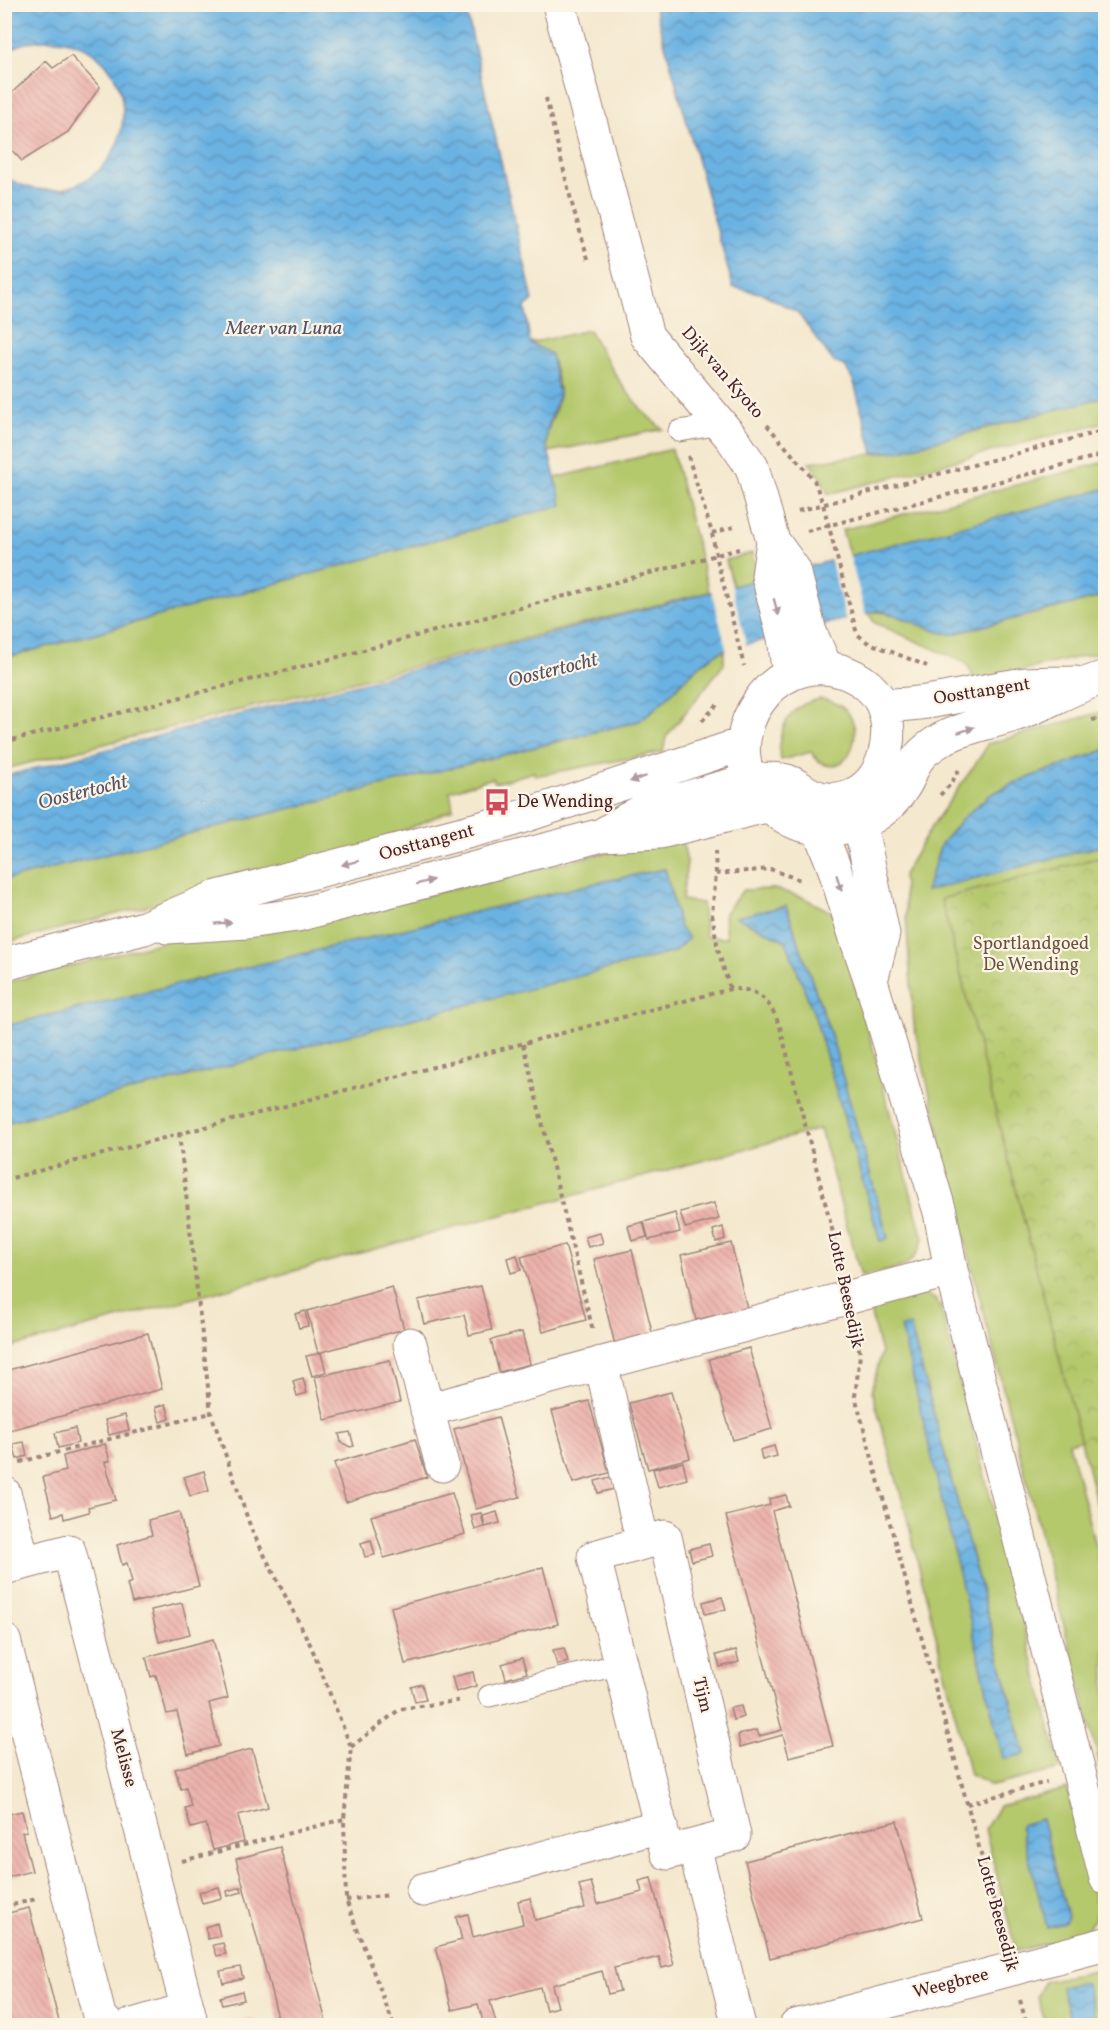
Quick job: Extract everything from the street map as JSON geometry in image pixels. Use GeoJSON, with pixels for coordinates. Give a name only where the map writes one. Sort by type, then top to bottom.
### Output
{"type":"FeatureCollection","features":[{"type":"Feature","properties":{"kind":"street","name":"Dijk van Kyoto"},"geometry":{"type":"LineString","coordinates":[[560,4],[647,336],[721,424],[752,467],[797,635],[789,675]]}},
{"type":"Feature","properties":{"kind":"street","name":"Dijk van Kyoto"},"geometry":{"type":"LineString","coordinates":[[797,635],[826,668]]}},
{"type":"Feature","properties":{"kind":"street"},"geometry":{"type":"LineString","coordinates":[[761,794],[772,779],[796,784],[810,794],[838,799],[861,791],[881,766],[888,736],[883,705],[869,686],[842,671],[826,668],[807,670],[789,675],[775,684],[762,696],[752,711],[743,744],[744,757],[761,794],[786,817],[801,824],[819,828],[838,829],[860,824]]}},
{"type":"Feature","properties":{"kind":"street","name":"Oosttangent"},"geometry":{"type":"LineString","coordinates":[[883,705],[940,699],[1021,684],[1094,680]]}},
{"type":"Feature","properties":{"kind":"street","name":"Oosttangent"},"geometry":{"type":"LineString","coordinates":[[860,824],[874,818],[886,808],[905,786],[916,759],[944,738],[1028,710],[1094,680]]}},
{"type":"Feature","properties":{"kind":"street","name":"Oosttangent"},"geometry":{"type":"LineString","coordinates":[[4,964],[144,928],[214,898],[505,822],[743,744]]}},
{"type":"Feature","properties":{"kind":"street"},"geometry":{"type":"LineString","coordinates":[[861,791],[860,824],[883,934],[871,981]]}},
{"type":"Feature","properties":{"kind":"street","name":"Oosttangent"},"geometry":{"type":"LineString","coordinates":[[144,928],[247,922],[297,915],[602,835],[660,831],[761,794]]}},
{"type":"Feature","properties":{"kind":"street"},"geometry":{"type":"LineString","coordinates":[[819,828],[871,981],[940,1212],[951,1270],[1092,1771],[1106,1878]]}},
{"type":"Feature","properties":{"kind":"street"},"geometry":{"type":"LineString","coordinates":[[427,1410],[951,1270]]}},
{"type":"Feature","properties":{"kind":"street"},"geometry":{"type":"LineString","coordinates":[[410,1344],[442,1465]]}},
{"type":"Feature","properties":{"kind":"street"},"geometry":{"type":"LineString","coordinates":[[602,1363],[643,1543]]}},
{"type":"Feature","properties":{"kind":"street","name":"Melisse"},"geometry":{"type":"LineString","coordinates":[[4,1493],[14,1565],[69,1551],[190,2017],[129,2025]]}},
{"type":"Feature","properties":{"kind":"street","name":"Tijm"},"geometry":{"type":"LineString","coordinates":[[665,1537],[734,1835],[667,1853],[621,1664],[594,1557],[665,1537]]}},
{"type":"Feature","properties":{"kind":"street"},"geometry":{"type":"LineString","coordinates":[[4,1640],[99,2015],[109,2025]]}},
{"type":"Feature","properties":{"kind":"street"},"geometry":{"type":"LineString","coordinates":[[423,1890],[661,1826]]}},
{"type":"Feature","properties":{"kind":"street"},"geometry":{"type":"LineString","coordinates":[[694,1846],[739,2025]]}},
{"type":"Feature","properties":{"kind":"street","name":"Weegbree"},"geometry":{"type":"LineString","coordinates":[[796,2025],[1106,1944]]}},
{"type":"Feature","properties":{"kind":"lane"},"geometry":{"type":"LineString","coordinates":[[679,431],[721,424]]}},
{"type":"Feature","properties":{"kind":"lane"},"geometry":{"type":"LineString","coordinates":[[489,1696],[621,1664]]}},
{"type":"Feature","properties":{"kind":"path","name":"Dijk van Kyoto"},"geometry":{"type":"LineString","coordinates":[[766,424],[814,480],[829,525],[857,634],[867,642],[933,669]]}},
{"type":"Feature","properties":{"kind":"path"},"geometry":{"type":"LineString","coordinates":[[792,513],[1106,430]]}},
{"type":"Feature","properties":{"kind":"path"},"geometry":{"type":"LineString","coordinates":[[4,742],[312,664],[829,525],[1106,454]]}},
{"type":"Feature","properties":{"kind":"path"},"geometry":{"type":"LineString","coordinates":[[712,533],[744,525]]}},
{"type":"Feature","properties":{"kind":"path"},"geometry":{"type":"LineString","coordinates":[[716,555],[744,663]]}},
{"type":"Feature","properties":{"kind":"path"},"geometry":{"type":"LineString","coordinates":[[4,1180],[729,989],[717,950],[711,914],[717,874],[715,851]]}},
{"type":"Feature","properties":{"kind":"path"},"geometry":{"type":"LineString","coordinates":[[717,874],[770,869],[810,885]]}},
{"type":"Feature","properties":{"kind":"path","name":"Lotte Beesedijk"},"geometry":{"type":"LineString","coordinates":[[729,989],[744,988],[768,1002],[780,1027],[849,1298],[860,1354],[855,1396],[1027,2025]]}},
{"type":"Feature","properties":{"kind":"path"},"geometry":{"type":"LineString","coordinates":[[523,1044],[602,1363]]}},
{"type":"Feature","properties":{"kind":"path"},"geometry":{"type":"LineString","coordinates":[[179,1133],[211,1413],[252,1531],[311,1646],[351,1747],[344,1819],[346,1900],[394,2025]]}},
{"type":"Feature","properties":{"kind":"path"},"geometry":{"type":"LineString","coordinates":[[16,1463],[211,1413]]}},
{"type":"Feature","properties":{"kind":"path"},"geometry":{"type":"LineString","coordinates":[[351,1747],[400,1709],[489,1696]]}},
{"type":"Feature","properties":{"kind":"path"},"geometry":{"type":"LineString","coordinates":[[967,1804],[1092,1771]]}},
{"type":"Feature","properties":{"kind":"path"},"geometry":{"type":"LineString","coordinates":[[152,1869],[344,1819]]}},
{"type":"Feature","properties":{"kind":"path"},"geometry":{"type":"LineString","coordinates":[[346,1900],[423,1890]]}},
{"type":"Feature","properties":{"kind":"green space"},"geometry":{"type":"Polygon","coordinates":[[[589,330],[630,396],[663,429],[548,452],[547,436],[558,404],[558,381],[551,354],[530,343],[589,330]]]}},
{"type":"Feature","properties":{"kind":"green space"},"geometry":{"type":"Polygon","coordinates":[[[1105,397],[1105,422],[828,494],[821,478],[809,462],[897,451],[1105,397]]]}},
{"type":"Feature","properties":{"kind":"green space"},"geometry":{"type":"Polygon","coordinates":[[[672,449],[709,592],[5,769],[5,658],[561,505],[555,478],[672,449]]]}},
{"type":"Feature","properties":{"kind":"green space"},"geometry":{"type":"Polygon","coordinates":[[[1105,462],[1105,489],[850,556],[842,530],[1105,462]]]}},
{"type":"Feature","properties":{"kind":"green space"},"geometry":{"type":"Polygon","coordinates":[[[752,553],[759,579],[733,586],[726,560],[752,553]]]}},
{"type":"Feature","properties":{"kind":"green space"},"geometry":{"type":"Polygon","coordinates":[[[1105,596],[1105,651],[974,682],[966,663],[875,623],[867,612],[889,614],[952,634],[1105,596]]]}},
{"type":"Feature","properties":{"kind":"green space"},"geometry":{"type":"Polygon","coordinates":[[[724,650],[724,664],[666,737],[663,752],[535,776],[534,772],[495,783],[493,778],[450,791],[453,809],[356,852],[5,943],[4,880],[639,721],[701,664],[724,650]]]}},
{"type":"Feature","properties":{"kind":"green space"},"geometry":{"type":"Polygon","coordinates":[[[821,699],[840,706],[851,718],[855,732],[852,747],[846,759],[835,765],[824,764],[811,752],[781,760],[780,739],[787,720],[801,706],[821,699]]]}},
{"type":"Feature","properties":{"kind":"green space"},"geometry":{"type":"Polygon","coordinates":[[[1105,711],[1105,750],[1014,783],[990,795],[964,817],[941,844],[927,890],[1105,845],[1105,1434],[1069,1443],[1105,1584],[1105,1785],[950,1182],[914,1025],[903,875],[932,826],[987,744],[1105,711]]]}},
{"type":"Feature","properties":{"kind":"green space"},"geometry":{"type":"Polygon","coordinates":[[[681,835],[687,862],[682,900],[702,903],[706,937],[726,938],[724,914],[743,890],[774,889],[802,897],[833,913],[869,1033],[923,1239],[919,1250],[907,1264],[900,1268],[861,1276],[820,1129],[5,1349],[5,1123],[470,1004],[680,928],[665,869],[591,884],[5,1026],[5,983],[189,935],[306,923],[681,835]],[[786,906],[737,917],[786,941],[815,1017],[880,1241],[888,1238],[831,1035],[786,906]]]}},
{"type":"Feature","properties":{"kind":"green space","name":"Sportlandgoed De Wending"},"geometry":{"type":"Polygon","coordinates":[[[1106,856],[1105,1535],[941,899],[1106,856]]]}},
{"type":"Feature","properties":{"kind":"green space"},"geometry":{"type":"Polygon","coordinates":[[[923,1293],[935,1299],[940,1305],[1061,1769],[992,1786],[970,1775],[905,1510],[872,1391],[881,1353],[868,1303],[923,1293]],[[910,1325],[1003,1758],[1025,1754],[910,1325]]]}},
{"type":"Feature","properties":{"kind":"green space"},"geometry":{"type":"Polygon","coordinates":[[[1067,1789],[1097,1907],[1095,1918],[1084,1934],[1016,1951],[985,1829],[999,1806],[1067,1789]]]}},
{"type":"Feature","properties":{"kind":"green space"},"geometry":{"type":"Polygon","coordinates":[[[1095,1971],[1100,1975],[1105,1988],[1105,2025],[1046,2025],[1037,1996],[1045,1981],[1095,1971]]]}},
{"type":"Feature","properties":{"kind":"water","name":"Meer van Luna"},"geometry":{"type":"Polygon","coordinates":[[[5,4],[465,5],[533,300],[525,307],[530,343],[551,354],[559,395],[548,427],[546,442],[562,505],[5,658],[5,176],[26,186],[50,190],[66,188],[92,176],[110,156],[121,133],[123,108],[117,84],[104,63],[84,47],[56,40],[43,40],[24,44],[7,52],[5,50],[5,4]]]}},
{"type":"Feature","properties":{"kind":"water"},"geometry":{"type":"Polygon","coordinates":[[[654,5],[1105,5],[1105,397],[897,451],[873,453],[854,382],[845,366],[834,362],[797,312],[764,294],[733,287],[654,5]]]}},
{"type":"Feature","properties":{"kind":"water","name":"Oostertocht"},"geometry":{"type":"Polygon","coordinates":[[[1105,489],[1105,596],[952,634],[938,632],[890,613],[877,611],[724,650],[701,664],[639,721],[5,880],[5,776],[1105,489]]]}},
{"type":"Feature","properties":{"kind":"water"},"geometry":{"type":"Polygon","coordinates":[[[1105,750],[1105,845],[926,891],[941,844],[964,817],[990,795],[1014,783],[1105,750]]]}},
{"type":"Feature","properties":{"kind":"water"},"geometry":{"type":"Polygon","coordinates":[[[665,869],[680,928],[689,938],[674,952],[5,1123],[5,1026],[591,884],[665,869]]]}},
{"type":"Feature","properties":{"kind":"water"},"geometry":{"type":"Polygon","coordinates":[[[786,906],[831,1035],[888,1238],[880,1241],[815,1017],[786,941],[736,917],[786,906]]]}},
{"type":"Feature","properties":{"kind":"water"},"geometry":{"type":"Polygon","coordinates":[[[910,1325],[1025,1754],[1003,1759],[901,1327],[910,1325]]]}},
{"type":"Feature","properties":{"kind":"water"},"geometry":{"type":"Polygon","coordinates":[[[1042,1819],[1068,1917],[1065,1923],[1047,1927],[1020,1825],[1042,1819]]]}},
{"type":"Feature","properties":{"kind":"water"},"geometry":{"type":"Polygon","coordinates":[[[1086,1983],[1097,2025],[1072,2025],[1061,1986],[1086,1983]]]}},
{"type":"Feature","properties":{"kind":"pier"},"geometry":{"type":"Polygon","coordinates":[[[849,553],[866,616],[846,621],[830,558],[849,553]]]}},
{"type":"Feature","properties":{"kind":"pier"},"geometry":{"type":"Polygon","coordinates":[[[731,583],[747,647],[727,652],[711,588],[731,583]]]}},
{"type":"Feature","properties":{"kind":"building"},"geometry":{"type":"Polygon","coordinates":[[[71,56],[100,87],[68,132],[22,161],[4,142],[4,100],[46,61],[53,68],[71,56]]]}},
{"type":"Feature","properties":{"kind":"building"},"geometry":{"type":"Polygon","coordinates":[[[714,1203],[719,1219],[685,1228],[680,1212],[714,1203]]]}},
{"type":"Feature","properties":{"kind":"building"},"geometry":{"type":"Polygon","coordinates":[[[675,1213],[680,1232],[649,1240],[644,1222],[675,1213]]]}},
{"type":"Feature","properties":{"kind":"building"},"geometry":{"type":"Polygon","coordinates":[[[643,1222],[647,1237],[632,1241],[628,1226],[643,1222]]]}},
{"type":"Feature","properties":{"kind":"building"},"geometry":{"type":"Polygon","coordinates":[[[723,1227],[725,1239],[716,1242],[713,1230],[723,1227]]]}},
{"type":"Feature","properties":{"kind":"building"},"geometry":{"type":"Polygon","coordinates":[[[600,1233],[603,1243],[588,1247],[585,1237],[600,1233]]]}},
{"type":"Feature","properties":{"kind":"building"},"geometry":{"type":"Polygon","coordinates":[[[731,1243],[747,1308],[696,1320],[681,1255],[731,1243]]]}},
{"type":"Feature","properties":{"kind":"building"},"geometry":{"type":"Polygon","coordinates":[[[565,1245],[586,1320],[543,1332],[521,1257],[565,1245]]]}},
{"type":"Feature","properties":{"kind":"building"},"geometry":{"type":"Polygon","coordinates":[[[632,1250],[653,1336],[615,1345],[594,1259],[632,1250]]]}},
{"type":"Feature","properties":{"kind":"building"},"geometry":{"type":"Polygon","coordinates":[[[517,1255],[521,1270],[511,1273],[507,1258],[517,1255]]]}},
{"type":"Feature","properties":{"kind":"building"},"geometry":{"type":"Polygon","coordinates":[[[481,1286],[492,1330],[469,1335],[464,1315],[424,1324],[418,1300],[481,1286]]]}},
{"type":"Feature","properties":{"kind":"building"},"geometry":{"type":"Polygon","coordinates":[[[392,1287],[404,1329],[318,1353],[307,1311],[392,1287]]]}},
{"type":"Feature","properties":{"kind":"building"},"geometry":{"type":"Polygon","coordinates":[[[305,1311],[308,1326],[299,1328],[295,1314],[305,1311]]]}},
{"type":"Feature","properties":{"kind":"building"},"geometry":{"type":"Polygon","coordinates":[[[522,1332],[530,1364],[499,1372],[491,1340],[522,1332]]]}},
{"type":"Feature","properties":{"kind":"building"},"geometry":{"type":"Polygon","coordinates":[[[148,1333],[162,1389],[10,1430],[4,1408],[4,1371],[148,1333]]]}},
{"type":"Feature","properties":{"kind":"building"},"geometry":{"type":"Polygon","coordinates":[[[749,1348],[772,1429],[733,1440],[709,1359],[749,1348]]]}},
{"type":"Feature","properties":{"kind":"building"},"geometry":{"type":"Polygon","coordinates":[[[321,1353],[326,1372],[312,1376],[306,1356],[321,1353]]]}},
{"type":"Feature","properties":{"kind":"building"},"geometry":{"type":"Polygon","coordinates":[[[390,1360],[400,1402],[325,1420],[315,1377],[390,1360]]]}},
{"type":"Feature","properties":{"kind":"building"},"geometry":{"type":"Polygon","coordinates":[[[303,1378],[307,1393],[297,1396],[293,1381],[303,1378]]]}},
{"type":"Feature","properties":{"kind":"building"},"geometry":{"type":"Polygon","coordinates":[[[671,1392],[690,1458],[648,1469],[629,1403],[671,1392]]]}},
{"type":"Feature","properties":{"kind":"building"},"geometry":{"type":"Polygon","coordinates":[[[589,1401],[609,1473],[573,1483],[552,1411],[589,1401]]]}},
{"type":"Feature","properties":{"kind":"building"},"geometry":{"type":"Polygon","coordinates":[[[166,1404],[170,1419],[160,1422],[156,1407],[166,1404]]]}},
{"type":"Feature","properties":{"kind":"building"},"geometry":{"type":"Polygon","coordinates":[[[125,1415],[129,1430],[109,1435],[105,1420],[125,1415]]]}},
{"type":"Feature","properties":{"kind":"building"},"geometry":{"type":"Polygon","coordinates":[[[498,1417],[520,1497],[476,1509],[454,1429],[498,1417]]]}},
{"type":"Feature","properties":{"kind":"building"},"geometry":{"type":"Polygon","coordinates":[[[75,1428],[78,1443],[58,1448],[55,1433],[75,1428]]]}},
{"type":"Feature","properties":{"kind":"building"},"geometry":{"type":"Polygon","coordinates":[[[350,1432],[354,1446],[350,1447],[341,1442],[339,1434],[350,1432]]]}},
{"type":"Feature","properties":{"kind":"building"},"geometry":{"type":"Polygon","coordinates":[[[415,1439],[427,1477],[346,1502],[334,1463],[415,1439]]]}},
{"type":"Feature","properties":{"kind":"building"},"geometry":{"type":"Polygon","coordinates":[[[24,1442],[27,1456],[17,1459],[13,1444],[24,1442]]]}},
{"type":"Feature","properties":{"kind":"building"},"geometry":{"type":"Polygon","coordinates":[[[105,1444],[110,1461],[105,1462],[116,1500],[88,1507],[89,1512],[64,1519],[63,1513],[53,1516],[43,1477],[66,1471],[63,1456],[105,1444]]]}},
{"type":"Feature","properties":{"kind":"building"},"geometry":{"type":"Polygon","coordinates":[[[774,1446],[777,1456],[762,1460],[760,1450],[774,1446]]]}},
{"type":"Feature","properties":{"kind":"building"},"geometry":{"type":"Polygon","coordinates":[[[683,1462],[687,1479],[658,1487],[653,1469],[683,1462]]]}},
{"type":"Feature","properties":{"kind":"building"},"geometry":{"type":"Polygon","coordinates":[[[204,1471],[209,1491],[190,1496],[184,1477],[204,1471]]]}},
{"type":"Feature","properties":{"kind":"building"},"geometry":{"type":"Polygon","coordinates":[[[611,1477],[614,1489],[598,1493],[595,1481],[611,1477]]]}},
{"type":"Feature","properties":{"kind":"building"},"geometry":{"type":"Polygon","coordinates":[[[452,1493],[465,1534],[384,1558],[371,1516],[452,1493]]]}},
{"type":"Feature","properties":{"kind":"building"},"geometry":{"type":"Polygon","coordinates":[[[786,1495],[789,1506],[772,1511],[833,1746],[789,1757],[783,1735],[740,1747],[738,1735],[757,1730],[759,1736],[782,1730],[726,1516],[770,1505],[769,1499],[786,1495]]]}},
{"type":"Feature","properties":{"kind":"building"},"geometry":{"type":"Polygon","coordinates":[[[179,1512],[199,1586],[132,1603],[127,1584],[132,1582],[127,1563],[122,1565],[117,1545],[152,1535],[148,1520],[179,1512]]]}},
{"type":"Feature","properties":{"kind":"building"},"geometry":{"type":"Polygon","coordinates":[[[497,1512],[500,1523],[485,1527],[483,1516],[497,1512]]]}},
{"type":"Feature","properties":{"kind":"building"},"geometry":{"type":"Polygon","coordinates":[[[481,1513],[484,1527],[475,1530],[471,1515],[481,1513]]]}},
{"type":"Feature","properties":{"kind":"building"},"geometry":{"type":"Polygon","coordinates":[[[371,1540],[375,1555],[365,1557],[361,1543],[371,1540]]]}},
{"type":"Feature","properties":{"kind":"building"},"geometry":{"type":"Polygon","coordinates":[[[709,1544],[712,1556],[692,1561],[689,1549],[709,1544]]]}},
{"type":"Feature","properties":{"kind":"building"},"geometry":{"type":"Polygon","coordinates":[[[543,1567],[558,1624],[405,1664],[391,1607],[543,1567]]]}},
{"type":"Feature","properties":{"kind":"building"},"geometry":{"type":"Polygon","coordinates":[[[722,1597],[726,1609],[705,1614],[703,1602],[722,1597]]]}},
{"type":"Feature","properties":{"kind":"building"},"geometry":{"type":"Polygon","coordinates":[[[182,1603],[190,1634],[159,1642],[151,1610],[182,1603]]]}},
{"type":"Feature","properties":{"kind":"building"},"geometry":{"type":"Polygon","coordinates":[[[213,1639],[228,1698],[209,1703],[219,1746],[188,1754],[177,1712],[167,1714],[156,1675],[151,1677],[146,1657],[213,1639]]]}},
{"type":"Feature","properties":{"kind":"building"},"geometry":{"type":"Polygon","coordinates":[[[564,1648],[568,1662],[557,1665],[553,1650],[564,1648]]]}},
{"type":"Feature","properties":{"kind":"building"},"geometry":{"type":"Polygon","coordinates":[[[736,1650],[739,1662],[720,1667],[716,1655],[736,1650]]]}},
{"type":"Feature","properties":{"kind":"building"},"geometry":{"type":"Polygon","coordinates":[[[522,1658],[527,1673],[506,1679],[502,1664],[522,1658]]]}},
{"type":"Feature","properties":{"kind":"building"},"geometry":{"type":"Polygon","coordinates":[[[473,1672],[476,1686],[456,1692],[452,1677],[473,1672]]]}},
{"type":"Feature","properties":{"kind":"building"},"geometry":{"type":"Polygon","coordinates":[[[422,1684],[426,1700],[415,1702],[411,1687],[422,1684]]]}},
{"type":"Feature","properties":{"kind":"building"},"geometry":{"type":"Polygon","coordinates":[[[741,1706],[744,1717],[733,1720],[730,1708],[741,1706]]]}},
{"type":"Feature","properties":{"kind":"building"},"geometry":{"type":"Polygon","coordinates":[[[252,1749],[268,1807],[238,1815],[244,1842],[213,1850],[206,1824],[191,1828],[185,1808],[191,1806],[186,1787],[181,1789],[175,1769],[252,1749]]]}},
{"type":"Feature","properties":{"kind":"building"},"geometry":{"type":"Polygon","coordinates":[[[22,1811],[27,1831],[22,1832],[32,1871],[4,1878],[4,1815],[22,1811]]]}},
{"type":"Feature","properties":{"kind":"building"},"geometry":{"type":"Polygon","coordinates":[[[897,1821],[923,1918],[770,1958],[745,1861],[897,1821]]]}},
{"type":"Feature","properties":{"kind":"building"},"geometry":{"type":"Polygon","coordinates":[[[280,1847],[327,2025],[280,2025],[236,1859],[280,1847]]]}},
{"type":"Feature","properties":{"kind":"building"},"geometry":{"type":"Polygon","coordinates":[[[651,1878],[674,1965],[662,1968],[659,1957],[614,1968],[620,1991],[608,1994],[602,1971],[552,1985],[558,2007],[546,2010],[540,1987],[490,2001],[496,2023],[488,2025],[484,2025],[478,2004],[452,2010],[436,1947],[462,1940],[456,1917],[468,1914],[473,1937],[523,1924],[518,1901],[530,1898],[535,1920],[585,1908],[579,1885],[591,1882],[598,1904],[642,1892],[639,1881],[651,1878]]]}},
{"type":"Feature","properties":{"kind":"building"},"geometry":{"type":"Polygon","coordinates":[[[219,1887],[222,1898],[202,1903],[199,1892],[219,1887]]]}},
{"type":"Feature","properties":{"kind":"building"},"geometry":{"type":"Polygon","coordinates":[[[241,1887],[242,1892],[228,1896],[227,1891],[241,1887]]]}},
{"type":"Feature","properties":{"kind":"building"},"geometry":{"type":"Polygon","coordinates":[[[29,1908],[60,2025],[11,2025],[4,2001],[4,1914],[29,1908]]]}},
{"type":"Feature","properties":{"kind":"building"},"geometry":{"type":"Polygon","coordinates":[[[217,1923],[220,1936],[208,1939],[205,1927],[217,1923]]]}},
{"type":"Feature","properties":{"kind":"building"},"geometry":{"type":"Polygon","coordinates":[[[223,1943],[226,1954],[217,1956],[213,1945],[223,1943]]]}},
{"type":"Feature","properties":{"kind":"building"},"geometry":{"type":"Polygon","coordinates":[[[240,1967],[243,1978],[223,1983],[220,1971],[240,1967]]]}},
{"type":"Feature","properties":{"kind":"building"},"geometry":{"type":"Polygon","coordinates":[[[242,1991],[244,2000],[222,2005],[220,1997],[242,1991]]]}},
{"type":"Feature","properties":{"kind":"building"},"geometry":{"type":"Polygon","coordinates":[[[253,2019],[255,2025],[234,2025],[253,2019]]]}},
{"type":"Feature","properties":{"kind":"place","name":"De Wending"},"geometry":{"type":"Point","coordinates":[497,802]}}]}
